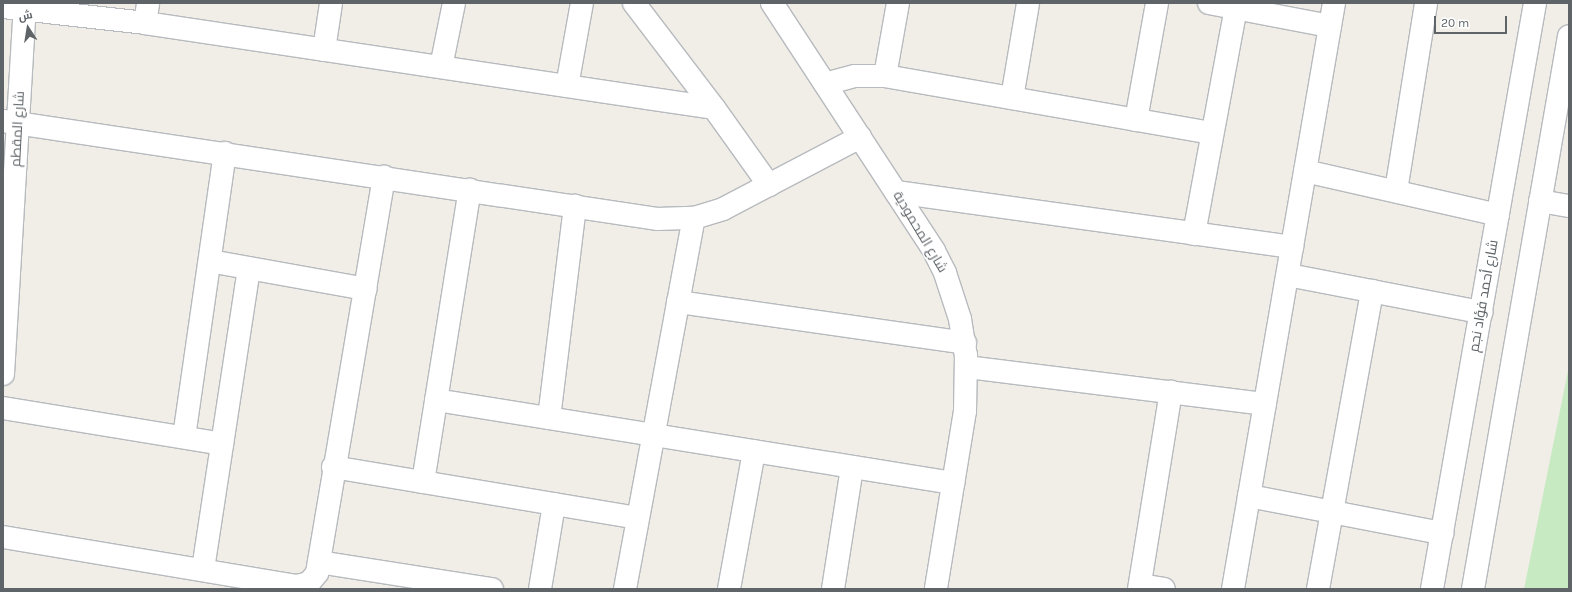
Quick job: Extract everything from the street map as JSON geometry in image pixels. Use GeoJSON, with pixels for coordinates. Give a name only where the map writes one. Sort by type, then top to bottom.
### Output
{"type":"FeatureCollection","features":[{"type":"Feature","properties":{"kind":"street"},"geometry":{"type":"LineString","coordinates":[[324,50],[331,3]]}},
{"type":"Feature","properties":{"kind":"street"},"geometry":{"type":"LineString","coordinates":[[441,67],[454,3]]}},
{"type":"Feature","properties":{"kind":"street"},"geometry":{"type":"LineString","coordinates":[[567,86],[582,3]]}},
{"type":"Feature","properties":{"kind":"street"},"geometry":{"type":"LineString","coordinates":[[634,3],[714,108],[769,185]]}},
{"type":"Feature","properties":{"kind":"street","name":"شارع المحمودية"},"geometry":{"type":"LineString","coordinates":[[772,3],[896,192],[945,273],[960,319],[965,343],[967,367],[965,411],[936,589]]}},
{"type":"Feature","properties":{"kind":"street"},"geometry":{"type":"LineString","coordinates":[[885,76],[898,3]]}},
{"type":"Feature","properties":{"kind":"street"},"geometry":{"type":"LineString","coordinates":[[1012,98],[1028,3]]}},
{"type":"Feature","properties":{"kind":"street"},"geometry":{"type":"LineString","coordinates":[[1136,120],[1157,3]]}},
{"type":"Feature","properties":{"kind":"street"},"geometry":{"type":"LineString","coordinates":[[1209,3],[1330,26]]}},
{"type":"Feature","properties":{"kind":"street"},"geometry":{"type":"LineString","coordinates":[[1233,589],[1334,3]]}},
{"type":"Feature","properties":{"kind":"street"},"geometry":{"type":"LineString","coordinates":[[1396,191],[1426,3]]}},
{"type":"Feature","properties":{"kind":"street","name":"شارع أحمد فؤاد نجم"},"geometry":{"type":"LineString","coordinates":[[1432,589],[1535,3]]}},
{"type":"Feature","properties":{"kind":"street"},"geometry":{"type":"LineString","coordinates":[[3,7],[25,6],[146,13],[324,50],[714,108]]}},
{"type":"Feature","properties":{"kind":"street","name":"شارع المقطم"},"geometry":{"type":"LineString","coordinates":[[3,374],[10,122],[25,6]]}},
{"type":"Feature","properties":{"kind":"street"},"geometry":{"type":"LineString","coordinates":[[1194,234],[1236,8]]}},
{"type":"Feature","properties":{"kind":"street"},"geometry":{"type":"LineString","coordinates":[[1473,589],[1540,201],[1563,97],[1569,36]]}},
{"type":"Feature","properties":{"kind":"street"},"geometry":{"type":"LineString","coordinates":[[825,84],[855,76],[885,76],[1212,133]]}},
{"type":"Feature","properties":{"kind":"street"},"geometry":{"type":"LineString","coordinates":[[10,122],[226,153],[657,219],[694,218],[723,208],[860,137]]}},
{"type":"Feature","properties":{"kind":"street"},"geometry":{"type":"LineString","coordinates":[[184,438],[226,153]]}},
{"type":"Feature","properties":{"kind":"street"},"geometry":{"type":"LineString","coordinates":[[1305,171],[1498,215]]}},
{"type":"Feature","properties":{"kind":"street"},"geometry":{"type":"LineString","coordinates":[[3,537],[203,569],[297,587],[314,579],[319,562],[333,467],[366,289],[384,177]]}},
{"type":"Feature","properties":{"kind":"street"},"geometry":{"type":"LineString","coordinates":[[422,482],[470,190]]}},
{"type":"Feature","properties":{"kind":"street"},"geometry":{"type":"LineString","coordinates":[[896,192],[1292,247]]}},
{"type":"Feature","properties":{"kind":"street"},"geometry":{"type":"LineString","coordinates":[[1540,201],[1569,206]]}},
{"type":"Feature","properties":{"kind":"street"},"geometry":{"type":"LineString","coordinates":[[549,418],[575,206]]}},
{"type":"Feature","properties":{"kind":"street"},"geometry":{"type":"LineString","coordinates":[[625,589],[694,218]]}},
{"type":"Feature","properties":{"kind":"street"},"geometry":{"type":"LineString","coordinates":[[210,261],[366,289]]}},
{"type":"Feature","properties":{"kind":"street"},"geometry":{"type":"LineString","coordinates":[[203,569],[249,268]]}},
{"type":"Feature","properties":{"kind":"street"},"geometry":{"type":"LineString","coordinates":[[1288,275],[1481,312]]}},
{"type":"Feature","properties":{"kind":"street"},"geometry":{"type":"LineString","coordinates":[[1318,589],[1372,291]]}},
{"type":"Feature","properties":{"kind":"street"},"geometry":{"type":"LineString","coordinates":[[678,302],[965,343]]}},
{"type":"Feature","properties":{"kind":"street"},"geometry":{"type":"LineString","coordinates":[[967,367],[1265,404]]}},
{"type":"Feature","properties":{"kind":"street"},"geometry":{"type":"LineString","coordinates":[[1164,589],[1139,587],[1171,392]]}},
{"type":"Feature","properties":{"kind":"street"},"geometry":{"type":"LineString","coordinates":[[436,400],[953,483]]}},
{"type":"Feature","properties":{"kind":"street"},"geometry":{"type":"LineString","coordinates":[[3,408],[222,444]]}},
{"type":"Feature","properties":{"kind":"street"},"geometry":{"type":"LineString","coordinates":[[729,589],[754,451]]}},
{"type":"Feature","properties":{"kind":"street"},"geometry":{"type":"LineString","coordinates":[[333,467],[638,518]]}},
{"type":"Feature","properties":{"kind":"street"},"geometry":{"type":"LineString","coordinates":[[833,589],[852,467]]}},
{"type":"Feature","properties":{"kind":"street"},"geometry":{"type":"LineString","coordinates":[[1249,496],[1442,533]]}},
{"type":"Feature","properties":{"kind":"street"},"geometry":{"type":"LineString","coordinates":[[540,589],[554,504]]}},
{"type":"Feature","properties":{"kind":"street"},"geometry":{"type":"LineString","coordinates":[[319,562],[386,581],[480,588]]}},
{"type":"Feature","properties":{"kind":"green space"},"geometry":{"type":"Polygon","coordinates":[[[1569,366],[1569,589],[1524,589],[1569,366]]]}}]}
